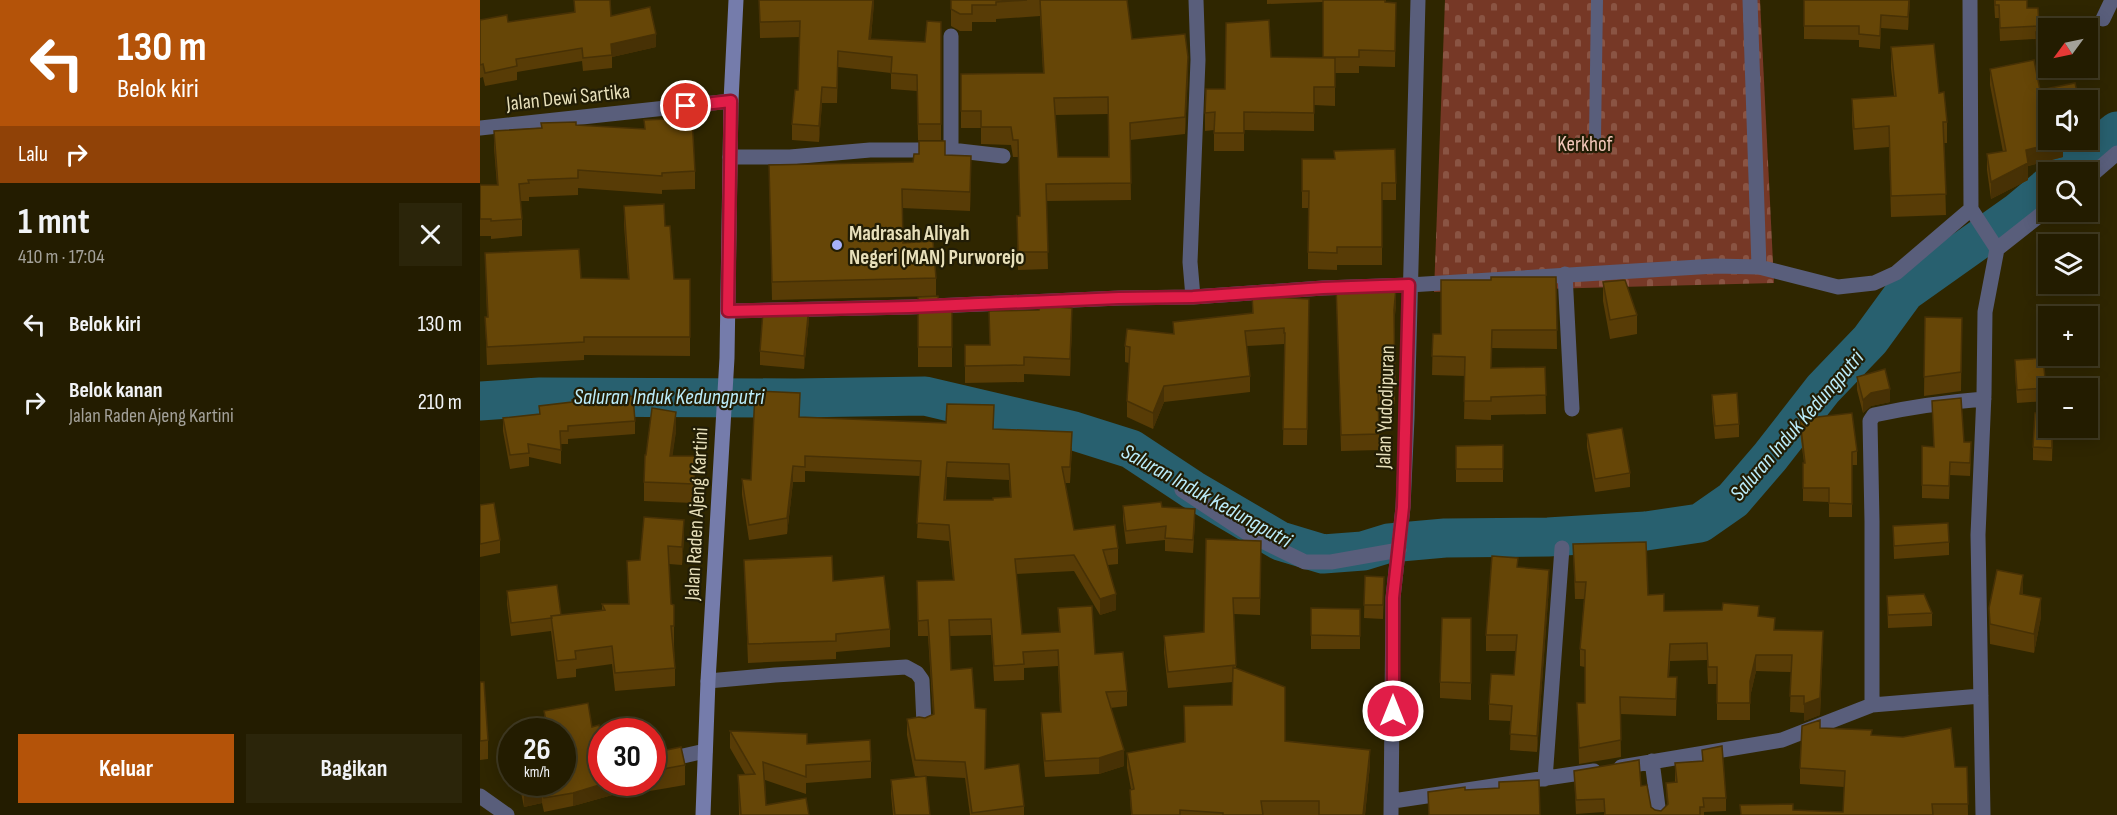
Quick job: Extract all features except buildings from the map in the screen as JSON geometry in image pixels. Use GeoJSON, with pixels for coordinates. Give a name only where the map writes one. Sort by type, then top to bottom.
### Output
{"type":"FeatureCollection","features":[{"type":"Feature","properties":{"kind":"street","name":"Jalan Raden Ajeng Kartini"},"geometry":{"type":"LineString","coordinates":[[703,815],[708,681],[727,358],[731,101],[736,0]]}},
{"type":"Feature","properties":{"kind":"street"},"geometry":{"type":"LineString","coordinates":[[1193,297],[1190,262],[1198,60],[1196,0]]}},
{"type":"Feature","properties":{"kind":"street","name":"Jalan Yudodipuran"},"geometry":{"type":"LineString","coordinates":[[1392,808],[1393,598],[1403,507],[1418,0]]}},
{"type":"Feature","properties":{"kind":"street"},"geometry":{"type":"LineString","coordinates":[[1750,0],[1759,267]]}},
{"type":"Feature","properties":{"kind":"street"},"geometry":{"type":"LineString","coordinates":[[1970,0],[1971,209],[1990,238],[1985,312],[1978,535],[1983,815]]}},
{"type":"Feature","properties":{"kind":"street"},"geometry":{"type":"LineString","coordinates":[[2103,19],[2112,0]]}},
{"type":"Feature","properties":{"kind":"street"},"geometry":{"type":"LineString","coordinates":[[951,36],[951,150]]}},
{"type":"Feature","properties":{"kind":"street","name":"Jalan Dewi Sartika"},"geometry":{"type":"LineString","coordinates":[[480,128],[731,101]]}},
{"type":"Feature","properties":{"kind":"street"},"geometry":{"type":"LineString","coordinates":[[730,157],[790,157],[870,150],[951,150],[1003,156]]}},
{"type":"Feature","properties":{"kind":"street"},"geometry":{"type":"LineString","coordinates":[[2098,169],[2117,153]]}},
{"type":"Feature","properties":{"kind":"street"},"geometry":{"type":"LineString","coordinates":[[728,311],[1193,297],[1715,266],[1759,267],[1838,287],[1874,283],[1896,273],[1971,209]]}},
{"type":"Feature","properties":{"kind":"street"},"geometry":{"type":"LineString","coordinates":[[1990,238],[2038,214]]}},
{"type":"Feature","properties":{"kind":"street"},"geometry":{"type":"LineString","coordinates":[[1565,274],[1572,409]]}},
{"type":"Feature","properties":{"kind":"street"},"geometry":{"type":"LineString","coordinates":[[1872,705],[1870,421],[1874,415],[1916,407],[1984,399]]}},
{"type":"Feature","properties":{"kind":"street"},"geometry":{"type":"LineString","coordinates":[[1182,490],[1250,535],[1305,562],[1331,562],[1399,547]]}},
{"type":"Feature","properties":{"kind":"street"},"geometry":{"type":"LineString","coordinates":[[1545,779],[1562,548]]}},
{"type":"Feature","properties":{"kind":"street"},"geometry":{"type":"LineString","coordinates":[[708,681],[906,667],[922,680],[924,724]]}},
{"type":"Feature","properties":{"kind":"street"},"geometry":{"type":"LineString","coordinates":[[1392,808],[1545,779],[1782,740],[1872,705],[1981,696]]}},
{"type":"Feature","properties":{"kind":"street"},"geometry":{"type":"LineString","coordinates":[[666,760],[705,751]]}},
{"type":"Feature","properties":{"kind":"street"},"geometry":{"type":"LineString","coordinates":[[1652,761],[1659,815]]}},
{"type":"Feature","properties":{"kind":"street"},"geometry":{"type":"LineString","coordinates":[[480,796],[507,815]]}},
{"type":"Feature","properties":{"kind":"lane"},"geometry":{"type":"LineString","coordinates":[[1595,138],[1598,0]]}},
{"type":"Feature","properties":{"kind":"green space","name":"Kerkhof"},"geometry":{"type":"Polygon","coordinates":[[[1445,0],[1760,0],[1774,283],[1434,292],[1445,0]]]}},
{"type":"Feature","properties":{"kind":"waterway","name":"Saluran Induk Kedungputri"},"geometry":{"type":"LineString","coordinates":[[2078,162],[2117,131]]}},
{"type":"Feature","properties":{"kind":"waterway","name":"Saluran Induk Kedungputri"},"geometry":{"type":"LineString","coordinates":[[480,401],[540,397],[925,396],[1074,431],[1131,449],[1193,490],[1280,541],[1323,554],[1363,551],[1389,543],[1445,538],[1548,537],[1646,531],[1700,523],[1733,500],[1823,389],[1870,340],[1905,292],[2038,195]]}},
{"type":"Feature","properties":{"kind":"place","name":"Madrasah Aliyah Negeri (MAN) Purworejo"},"geometry":{"type":"Point","coordinates":[837,245]}},
{"type":"Feature","properties":{"kind":"route"},"geometry":{"type":"LineString","coordinates":[[686,106],[731,101],[728,311],[1193,297],[1409,285],[1403,507],[1393,598],[1393,711]]}}]}
